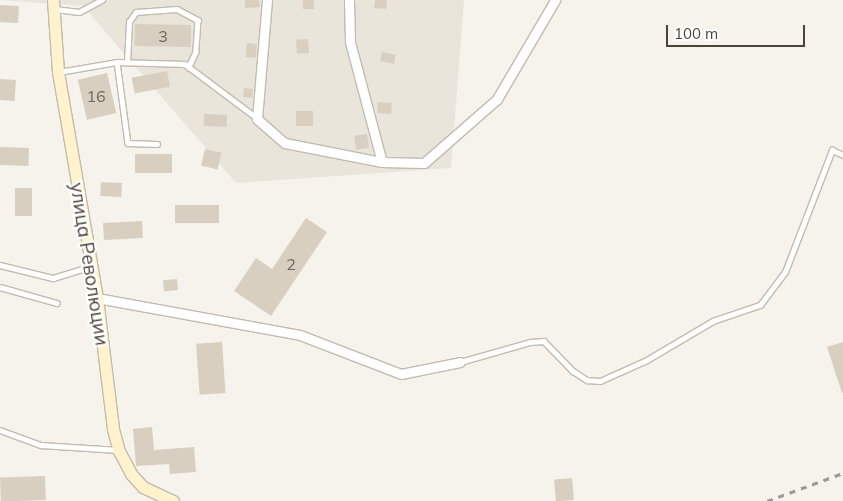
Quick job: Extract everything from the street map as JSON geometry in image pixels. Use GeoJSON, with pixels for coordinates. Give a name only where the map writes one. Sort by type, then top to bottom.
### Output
{"type":"FeatureCollection","features":[{"type":"Feature","properties":{"kind":"street"},"geometry":{"type":"LineString","coordinates":[[266,0],[257,118],[285,143],[382,162],[424,163],[497,99],[555,0]]}},
{"type":"Feature","properties":{"kind":"street"},"geometry":{"type":"LineString","coordinates":[[349,0],[350,42],[382,162]]}},
{"type":"Feature","properties":{"kind":"street","name":"улица Революции"},"geometry":{"type":"LineString","coordinates":[[53,4],[58,72],[97,298],[113,429],[119,451],[131,474],[144,487],[173,501]]}},
{"type":"Feature","properties":{"kind":"street"},"geometry":{"type":"LineString","coordinates":[[97,298],[300,335],[401,374],[460,362]]}},
{"type":"Feature","properties":{"kind":"lane"},"geometry":{"type":"LineString","coordinates":[[53,4],[79,12],[102,0]]}},
{"type":"Feature","properties":{"kind":"lane"},"geometry":{"type":"LineString","coordinates":[[127,62],[129,22],[136,12],[177,9],[198,20],[196,52],[189,67]]}},
{"type":"Feature","properties":{"kind":"lane"},"geometry":{"type":"LineString","coordinates":[[58,72],[117,62],[189,67],[257,118]]}},
{"type":"Feature","properties":{"kind":"lane"},"geometry":{"type":"LineString","coordinates":[[117,62],[128,143],[157,144]]}},
{"type":"Feature","properties":{"kind":"lane"},"geometry":{"type":"LineString","coordinates":[[460,362],[530,342],[544,341],[573,370],[587,380],[600,381],[648,360],[713,321],[760,305],[784,272],[832,150],[843,155]]}},
{"type":"Feature","properties":{"kind":"lane"},"geometry":{"type":"LineString","coordinates":[[0,264],[52,278],[92,267]]}},
{"type":"Feature","properties":{"kind":"lane"},"geometry":{"type":"LineString","coordinates":[[0,287],[57,303]]}},
{"type":"Feature","properties":{"kind":"lane"},"geometry":{"type":"LineString","coordinates":[[0,430],[41,445],[119,451]]}},
{"type":"Feature","properties":{"kind":"shaded area"},"geometry":{"type":"Polygon","coordinates":[[[0,0],[464,0],[451,168],[236,183],[83,6],[0,0]]]}},
{"type":"Feature","properties":{"kind":"building"},"geometry":{"type":"Polygon","coordinates":[[[245,0],[259,0],[260,7],[245,8],[245,0]]]}},
{"type":"Feature","properties":{"kind":"building"},"geometry":{"type":"Polygon","coordinates":[[[303,0],[314,0],[314,9],[303,9],[303,0]]]}},
{"type":"Feature","properties":{"kind":"building"},"geometry":{"type":"Polygon","coordinates":[[[375,0],[387,0],[386,9],[374,8],[375,0]]]}},
{"type":"Feature","properties":{"kind":"building"},"geometry":{"type":"Polygon","coordinates":[[[0,5],[19,6],[18,23],[0,22],[0,5]]]}},
{"type":"Feature","properties":{"kind":"building"},"geometry":{"type":"Polygon","coordinates":[[[135,24],[191,25],[191,47],[135,46],[135,24]]]}},
{"type":"Feature","properties":{"kind":"building"},"geometry":{"type":"Polygon","coordinates":[[[308,39],[309,53],[297,54],[296,40],[308,39]]]}},
{"type":"Feature","properties":{"kind":"building"},"geometry":{"type":"Polygon","coordinates":[[[247,43],[257,44],[255,58],[246,57],[247,43]]]}},
{"type":"Feature","properties":{"kind":"building"},"geometry":{"type":"Polygon","coordinates":[[[382,52],[396,55],[394,64],[380,61],[382,52]]]}},
{"type":"Feature","properties":{"kind":"building"},"geometry":{"type":"Polygon","coordinates":[[[167,71],[170,87],[135,94],[132,78],[167,71]]]}},
{"type":"Feature","properties":{"kind":"building"},"geometry":{"type":"Polygon","coordinates":[[[107,73],[116,113],[87,120],[78,80],[107,73]]]}},
{"type":"Feature","properties":{"kind":"building"},"geometry":{"type":"Polygon","coordinates":[[[0,79],[16,80],[14,101],[0,100],[0,79]]]}},
{"type":"Feature","properties":{"kind":"building"},"geometry":{"type":"Polygon","coordinates":[[[244,88],[253,89],[252,98],[243,97],[244,88]]]}},
{"type":"Feature","properties":{"kind":"building"},"geometry":{"type":"Polygon","coordinates":[[[378,102],[392,103],[391,114],[377,113],[378,102]]]}},
{"type":"Feature","properties":{"kind":"building"},"geometry":{"type":"Polygon","coordinates":[[[296,111],[313,111],[313,126],[296,126],[296,111]]]}},
{"type":"Feature","properties":{"kind":"building"},"geometry":{"type":"Polygon","coordinates":[[[204,114],[227,115],[227,127],[204,126],[204,114]]]}},
{"type":"Feature","properties":{"kind":"building"},"geometry":{"type":"Polygon","coordinates":[[[367,134],[369,148],[356,150],[354,136],[367,134]]]}},
{"type":"Feature","properties":{"kind":"building"},"geometry":{"type":"Polygon","coordinates":[[[0,147],[29,148],[28,166],[0,165],[0,147]]]}},
{"type":"Feature","properties":{"kind":"building"},"geometry":{"type":"Polygon","coordinates":[[[205,149],[222,153],[218,169],[201,166],[205,149]]]}},
{"type":"Feature","properties":{"kind":"building"},"geometry":{"type":"Polygon","coordinates":[[[135,154],[172,154],[172,173],[135,173],[135,154]]]}},
{"type":"Feature","properties":{"kind":"building"},"geometry":{"type":"Polygon","coordinates":[[[101,182],[122,183],[121,197],[100,196],[101,182]]]}},
{"type":"Feature","properties":{"kind":"building"},"geometry":{"type":"Polygon","coordinates":[[[15,188],[32,188],[32,216],[15,216],[15,188]]]}},
{"type":"Feature","properties":{"kind":"building"},"geometry":{"type":"Polygon","coordinates":[[[175,205],[219,205],[219,223],[175,223],[175,205]]]}},
{"type":"Feature","properties":{"kind":"building"},"geometry":{"type":"Polygon","coordinates":[[[306,218],[327,232],[271,316],[234,291],[256,258],[272,269],[306,218]]]}},
{"type":"Feature","properties":{"kind":"building"},"geometry":{"type":"Polygon","coordinates":[[[142,221],[143,238],[104,240],[103,223],[142,221]]]}},
{"type":"Feature","properties":{"kind":"building"},"geometry":{"type":"Polygon","coordinates":[[[177,279],[178,290],[164,291],[163,280],[177,279]]]}},
{"type":"Feature","properties":{"kind":"building"},"geometry":{"type":"Polygon","coordinates":[[[222,342],[226,393],[200,395],[196,344],[222,342]]]}},
{"type":"Feature","properties":{"kind":"building"},"geometry":{"type":"Polygon","coordinates":[[[843,342],[843,393],[842,393],[827,347],[843,342]]]}},
{"type":"Feature","properties":{"kind":"building"},"geometry":{"type":"Polygon","coordinates":[[[152,427],[154,450],[194,447],[196,472],[170,474],[169,464],[136,466],[133,429],[152,427]]]}},
{"type":"Feature","properties":{"kind":"building"},"geometry":{"type":"Polygon","coordinates":[[[45,476],[46,500],[1,501],[0,478],[45,476]]]}},
{"type":"Feature","properties":{"kind":"building"},"geometry":{"type":"Polygon","coordinates":[[[572,478],[574,500],[556,501],[554,480],[572,478]]]}},
{"type":"Feature","properties":{"kind":"railway"},"geometry":{"type":"LineString","coordinates":[[767,501],[843,473]]}}]}
